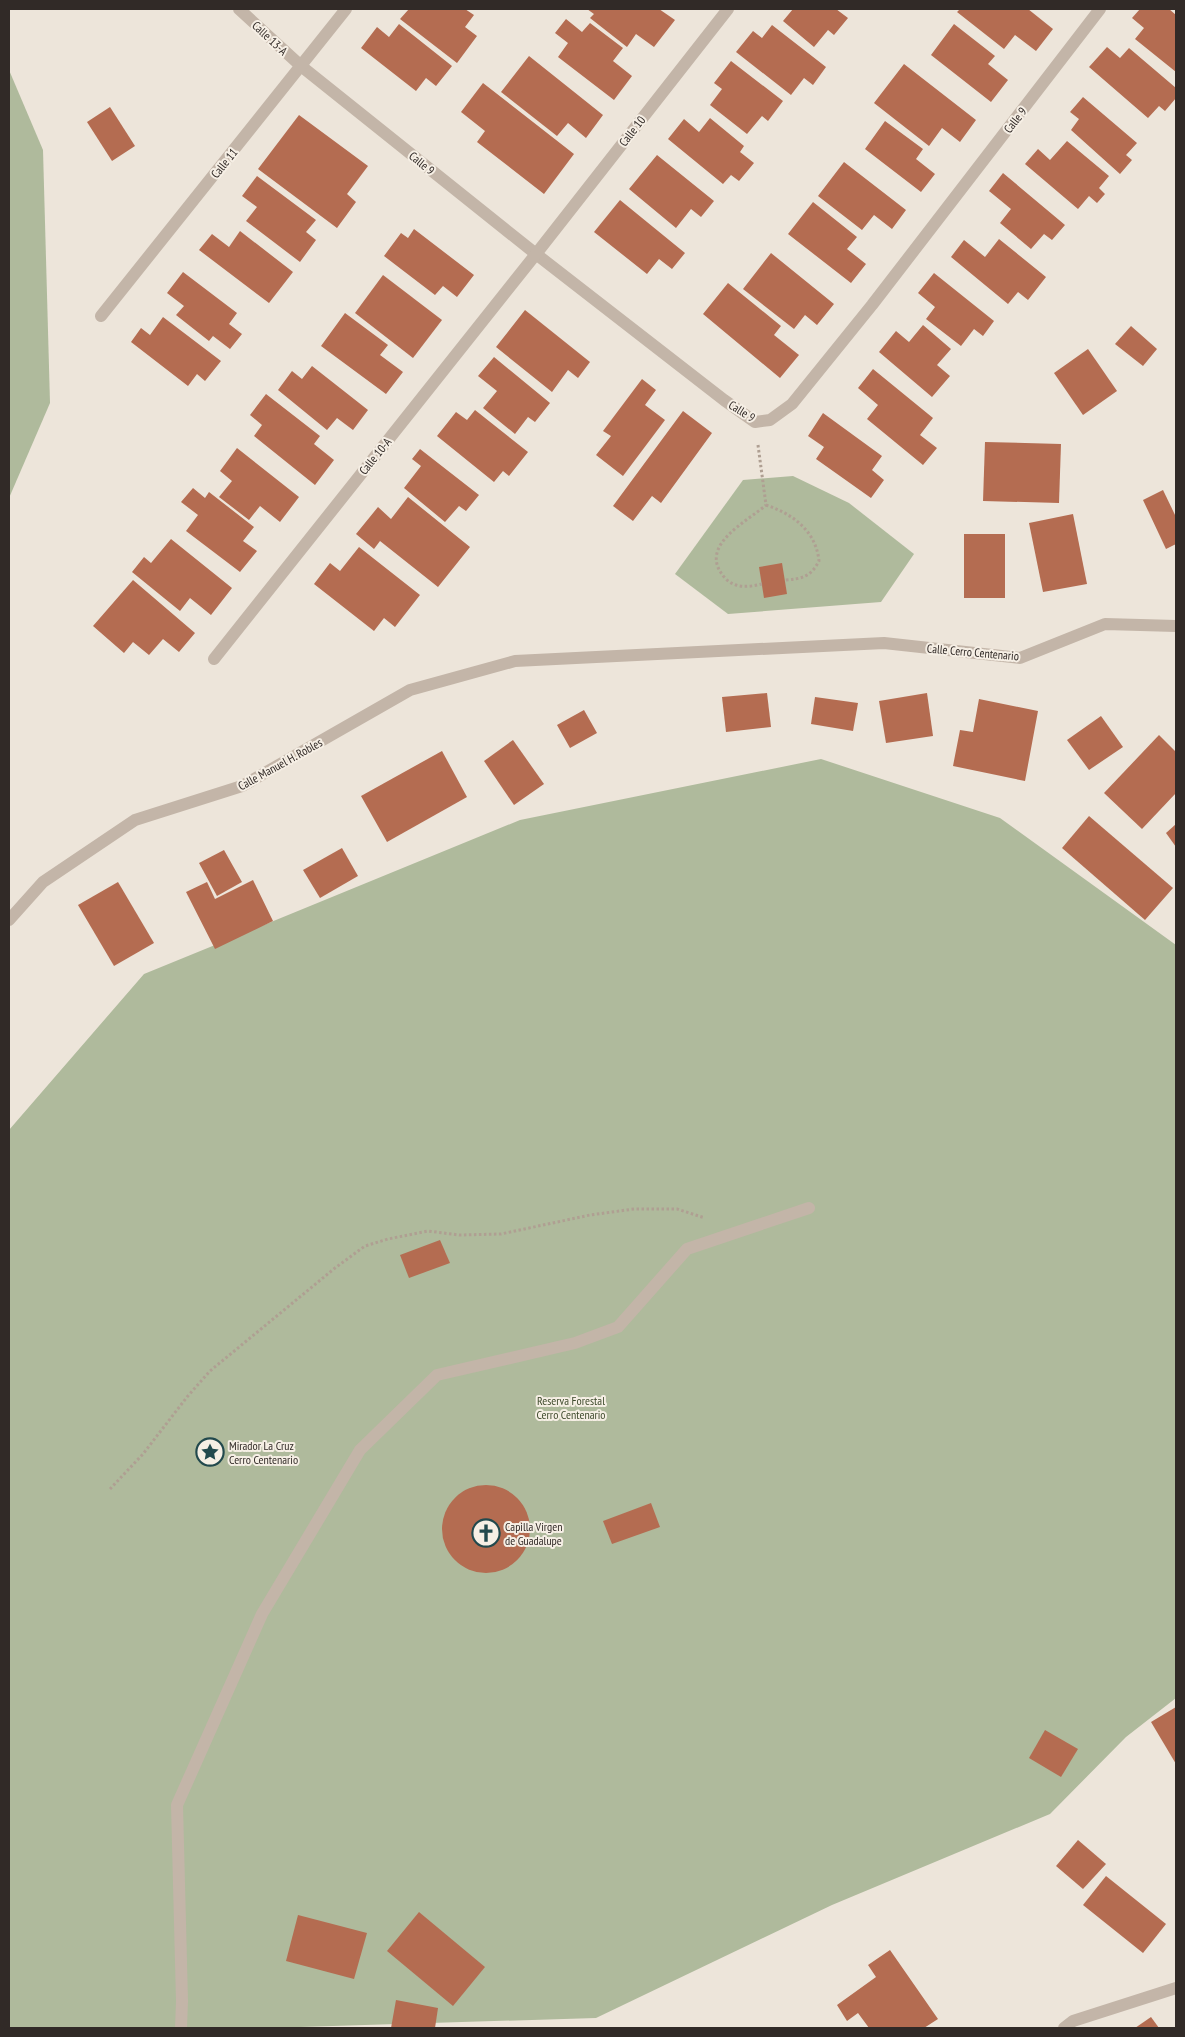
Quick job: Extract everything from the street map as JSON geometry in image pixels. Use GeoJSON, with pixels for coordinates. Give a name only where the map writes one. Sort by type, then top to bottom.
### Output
{"type":"FeatureCollection","features":[{"type":"Feature","properties":{"kind":"street","name":"Calle 13-A"},"geometry":{"type":"LineString","coordinates":[[239,9],[301,66]]}},
{"type":"Feature","properties":{"kind":"street","name":"Calle 11"},"geometry":{"type":"LineString","coordinates":[[101,316],[346,9]]}},
{"type":"Feature","properties":{"kind":"street","name":"Calle 10"},"geometry":{"type":"LineString","coordinates":[[536,254],[728,9]]}},
{"type":"Feature","properties":{"kind":"street","name":"Calle 9"},"geometry":{"type":"LineString","coordinates":[[301,66],[536,254],[716,394],[756,422],[770,420],[792,404],[872,305],[1100,9]]}},
{"type":"Feature","properties":{"kind":"street","name":"Calle 10-A"},"geometry":{"type":"LineString","coordinates":[[214,659],[536,254]]}},
{"type":"Feature","properties":{"kind":"street","name":"Calle Cerro Centenario"},"geometry":{"type":"LineString","coordinates":[[515,661],[884,643],[1020,658],[1105,624],[1176,626]]}},
{"type":"Feature","properties":{"kind":"street","name":"Calle Manuel H. Robles"},"geometry":{"type":"LineString","coordinates":[[9,920],[43,882],[135,820],[242,786],[410,690],[515,661]]}},
{"type":"Feature","properties":{"kind":"street"},"geometry":{"type":"LineString","coordinates":[[181,2028],[177,1805],[262,1614],[360,1450],[437,1376],[574,1343],[618,1327],[687,1249],[809,1208]]}},
{"type":"Feature","properties":{"kind":"street"},"geometry":{"type":"LineString","coordinates":[[1064,2028],[1073,2021],[1176,1988]]}},
{"type":"Feature","properties":{"kind":"path"},"geometry":{"type":"LineString","coordinates":[[756,422],[766,504]]}},
{"type":"Feature","properties":{"kind":"path"},"geometry":{"type":"LineString","coordinates":[[766,504],[790,515],[805,527],[818,552],[819,561],[810,574],[803,578],[785,580]]}},
{"type":"Feature","properties":{"kind":"path"},"geometry":{"type":"LineString","coordinates":[[762,584],[743,587],[735,585],[724,577],[717,560],[720,546],[726,537],[766,504]]}},
{"type":"Feature","properties":{"kind":"path"},"geometry":{"type":"LineString","coordinates":[[110,1489],[143,1454],[187,1396],[210,1371],[336,1268],[366,1246],[388,1239],[428,1231],[459,1235],[501,1234],[590,1215],[659,1208],[677,1209],[695,1214],[716,1222],[735,1233]]}},
{"type":"Feature","properties":{"kind":"green space"},"geometry":{"type":"Polygon","coordinates":[[[9,70],[43,150],[50,403],[9,498],[9,70]]]}},
{"type":"Feature","properties":{"kind":"green space"},"geometry":{"type":"Polygon","coordinates":[[[793,476],[849,503],[914,554],[881,602],[728,614],[675,574],[743,480],[793,476]]]}},
{"type":"Feature","properties":{"kind":"green space","name":"Reserva Forestal Cerro Centenario"},"geometry":{"type":"Polygon","coordinates":[[[821,759],[1000,818],[1176,945],[1176,1698],[1126,1737],[1050,1814],[832,1905],[596,2018],[268,2028],[9,2028],[9,1130],[144,974],[520,820],[821,759]]]}},
{"type":"Feature","properties":{"kind":"building"},"geometry":{"type":"Polygon","coordinates":[[[409,9],[465,9],[474,15],[465,27],[477,36],[457,63],[400,19],[409,9]]]}},
{"type":"Feature","properties":{"kind":"building"},"geometry":{"type":"Polygon","coordinates":[[[587,9],[659,9],[675,20],[654,47],[636,34],[627,47],[590,18],[594,14],[587,9]]]}},
{"type":"Feature","properties":{"kind":"building"},"geometry":{"type":"Polygon","coordinates":[[[793,9],[836,9],[848,18],[834,35],[828,30],[814,47],[783,21],[793,9]]]}},
{"type":"Feature","properties":{"kind":"building"},"geometry":{"type":"Polygon","coordinates":[[[960,9],[1028,9],[1053,29],[1036,51],[1015,35],[1004,49],[957,12],[960,9]]]}},
{"type":"Feature","properties":{"kind":"building"},"geometry":{"type":"Polygon","coordinates":[[[1140,9],[1169,9],[1176,15],[1176,72],[1135,39],[1144,28],[1132,18],[1140,9]]]}},
{"type":"Feature","properties":{"kind":"building"},"geometry":{"type":"Polygon","coordinates":[[[566,19],[582,32],[590,23],[623,48],[613,61],[632,76],[614,100],[558,57],[568,43],[555,33],[566,19]]]}},
{"type":"Feature","properties":{"kind":"building"},"geometry":{"type":"Polygon","coordinates":[[[399,24],[452,66],[436,86],[426,78],[416,91],[361,48],[377,27],[389,37],[399,24]]]}},
{"type":"Feature","properties":{"kind":"building"},"geometry":{"type":"Polygon","coordinates":[[[954,24],[995,56],[988,64],[1008,80],[991,102],[931,55],[954,24]]]}},
{"type":"Feature","properties":{"kind":"building"},"geometry":{"type":"Polygon","coordinates":[[[772,25],[826,67],[813,85],[804,78],[791,95],[736,52],[753,31],[762,38],[772,25]]]}},
{"type":"Feature","properties":{"kind":"building"},"geometry":{"type":"Polygon","coordinates":[[[1107,47],[1120,58],[1129,48],[1176,88],[1176,98],[1165,111],[1159,106],[1148,118],[1089,67],[1107,47]]]}},
{"type":"Feature","properties":{"kind":"building"},"geometry":{"type":"Polygon","coordinates":[[[529,56],[603,115],[586,138],[568,123],[557,136],[501,92],[529,56]]]}},
{"type":"Feature","properties":{"kind":"building"},"geometry":{"type":"Polygon","coordinates":[[[731,61],[783,101],[768,121],[762,116],[747,134],[710,105],[722,89],[714,83],[731,61]]]}},
{"type":"Feature","properties":{"kind":"building"},"geometry":{"type":"Polygon","coordinates":[[[904,64],[976,120],[960,142],[942,128],[929,146],[874,103],[904,64]]]}},
{"type":"Feature","properties":{"kind":"building"},"geometry":{"type":"Polygon","coordinates":[[[483,83],[574,154],[544,194],[477,142],[485,131],[461,112],[483,83]]]}},
{"type":"Feature","properties":{"kind":"building"},"geometry":{"type":"Polygon","coordinates":[[[1083,97],[1137,143],[1126,155],[1132,160],[1120,174],[1071,130],[1079,119],[1070,112],[1083,97]]]}},
{"type":"Feature","properties":{"kind":"building"},"geometry":{"type":"Polygon","coordinates":[[[110,107],[135,146],[112,161],[87,122],[110,107]]]}},
{"type":"Feature","properties":{"kind":"building"},"geometry":{"type":"Polygon","coordinates":[[[299,115],[368,166],[347,194],[356,202],[337,228],[258,169],[299,115]]]}},
{"type":"Feature","properties":{"kind":"building"},"geometry":{"type":"Polygon","coordinates":[[[710,118],[744,146],[740,152],[754,163],[739,181],[731,175],[723,184],[668,139],[684,119],[699,132],[710,118]]]}},
{"type":"Feature","properties":{"kind":"building"},"geometry":{"type":"Polygon","coordinates":[[[885,121],[923,149],[916,159],[935,174],[921,192],[865,149],[885,121]]]}},
{"type":"Feature","properties":{"kind":"building"},"geometry":{"type":"Polygon","coordinates":[[[1067,141],[1109,176],[1099,188],[1105,194],[1097,203],[1089,196],[1078,209],[1025,164],[1038,149],[1050,160],[1067,141]]]}},
{"type":"Feature","properties":{"kind":"building"},"geometry":{"type":"Polygon","coordinates":[[[657,155],[714,201],[701,217],[691,209],[676,228],[629,189],[657,155]]]}},
{"type":"Feature","properties":{"kind":"building"},"geometry":{"type":"Polygon","coordinates":[[[844,162],[906,210],[892,229],[874,215],[862,230],[818,196],[844,162]]]}},
{"type":"Feature","properties":{"kind":"building"},"geometry":{"type":"Polygon","coordinates":[[[1003,173],[1065,225],[1052,240],[1044,234],[1031,249],[1000,223],[1011,209],[989,191],[1003,173]]]}},
{"type":"Feature","properties":{"kind":"building"},"geometry":{"type":"Polygon","coordinates":[[[257,176],[316,220],[306,232],[316,240],[300,262],[246,221],[257,207],[242,196],[257,176]]]}},
{"type":"Feature","properties":{"kind":"building"},"geometry":{"type":"Polygon","coordinates":[[[620,200],[685,253],[672,269],[659,259],[647,274],[594,232],[620,200]]]}},
{"type":"Feature","properties":{"kind":"building"},"geometry":{"type":"Polygon","coordinates":[[[813,202],[857,237],[847,249],[866,264],[851,283],[788,234],[813,202]]]}},
{"type":"Feature","properties":{"kind":"building"},"geometry":{"type":"Polygon","coordinates":[[[414,229],[474,275],[457,297],[443,286],[435,295],[384,256],[401,233],[408,238],[414,229]]]}},
{"type":"Feature","properties":{"kind":"building"},"geometry":{"type":"Polygon","coordinates":[[[240,231],[293,272],[269,303],[199,250],[212,234],[229,247],[240,231]]]}},
{"type":"Feature","properties":{"kind":"building"},"geometry":{"type":"Polygon","coordinates":[[[999,239],[1046,277],[1028,300],[1018,292],[1008,304],[951,257],[964,240],[985,257],[999,239]]]}},
{"type":"Feature","properties":{"kind":"building"},"geometry":{"type":"Polygon","coordinates":[[[771,253],[834,304],[817,325],[805,315],[794,329],[743,289],[771,253]]]}},
{"type":"Feature","properties":{"kind":"building"},"geometry":{"type":"Polygon","coordinates":[[[183,272],[237,313],[229,324],[242,334],[230,349],[213,336],[209,341],[176,315],[184,306],[167,293],[183,272]]]}},
{"type":"Feature","properties":{"kind":"building"},"geometry":{"type":"Polygon","coordinates":[[[934,273],[994,321],[983,336],[974,329],[961,346],[926,319],[935,307],[918,293],[934,273]]]}},
{"type":"Feature","properties":{"kind":"building"},"geometry":{"type":"Polygon","coordinates":[[[383,275],[442,320],[413,358],[355,313],[383,275]]]}},
{"type":"Feature","properties":{"kind":"building"},"geometry":{"type":"Polygon","coordinates":[[[728,283],[781,326],[774,335],[799,355],[780,378],[703,314],[728,283]]]}},
{"type":"Feature","properties":{"kind":"building"},"geometry":{"type":"Polygon","coordinates":[[[525,310],[590,362],[578,378],[568,370],[552,392],[496,347],[525,310]]]}},
{"type":"Feature","properties":{"kind":"building"},"geometry":{"type":"Polygon","coordinates":[[[345,313],[388,345],[380,355],[403,372],[386,394],[321,346],[345,313]]]}},
{"type":"Feature","properties":{"kind":"building"},"geometry":{"type":"Polygon","coordinates":[[[163,317],[221,361],[205,381],[197,374],[188,386],[131,342],[141,328],[150,335],[163,317]]]}},
{"type":"Feature","properties":{"kind":"building"},"geometry":{"type":"Polygon","coordinates":[[[923,325],[951,349],[937,365],[950,376],[932,397],[879,352],[896,331],[909,342],[923,325]]]}},
{"type":"Feature","properties":{"kind":"building"},"geometry":{"type":"Polygon","coordinates":[[[1131,326],[1157,349],[1143,366],[1115,344],[1131,326]]]}},
{"type":"Feature","properties":{"kind":"building"},"geometry":{"type":"Polygon","coordinates":[[[1088,349],[1117,391],[1083,415],[1054,373],[1088,349]]]}},
{"type":"Feature","properties":{"kind":"building"},"geometry":{"type":"Polygon","coordinates":[[[494,357],[550,403],[535,422],[528,417],[515,434],[483,408],[497,391],[478,376],[494,357]]]}},
{"type":"Feature","properties":{"kind":"building"},"geometry":{"type":"Polygon","coordinates":[[[312,366],[368,410],[353,430],[337,418],[327,430],[278,390],[292,371],[302,379],[312,366]]]}},
{"type":"Feature","properties":{"kind":"building"},"geometry":{"type":"Polygon","coordinates":[[[873,369],[933,418],[920,435],[937,448],[923,465],[867,419],[878,405],[858,388],[873,369]]]}},
{"type":"Feature","properties":{"kind":"building"},"geometry":{"type":"Polygon","coordinates":[[[642,379],[656,390],[645,405],[665,420],[623,476],[596,455],[611,436],[603,431],[642,379]]]}},
{"type":"Feature","properties":{"kind":"building"},"geometry":{"type":"Polygon","coordinates":[[[266,394],[320,436],[314,444],[334,460],[315,485],[254,436],[262,425],[250,415],[266,394]]]}},
{"type":"Feature","properties":{"kind":"building"},"geometry":{"type":"Polygon","coordinates":[[[475,410],[528,452],[509,476],[503,471],[494,482],[437,436],[456,412],[467,420],[475,410]]]}},
{"type":"Feature","properties":{"kind":"building"},"geometry":{"type":"Polygon","coordinates":[[[683,411],[712,433],[661,503],[652,496],[633,521],[613,506],[683,411]]]}},
{"type":"Feature","properties":{"kind":"building"},"geometry":{"type":"Polygon","coordinates":[[[823,413],[882,456],[872,470],[884,480],[871,498],[816,459],[824,447],[808,436],[823,413]]]}},
{"type":"Feature","properties":{"kind":"building"},"geometry":{"type":"Polygon","coordinates":[[[985,442],[1061,444],[1059,503],[983,501],[985,442]]]}},
{"type":"Feature","properties":{"kind":"building"},"geometry":{"type":"Polygon","coordinates":[[[237,448],[299,497],[280,522],[260,506],[249,520],[219,497],[232,481],[220,471],[237,448]]]}},
{"type":"Feature","properties":{"kind":"building"},"geometry":{"type":"Polygon","coordinates":[[[420,449],[479,495],[466,511],[459,506],[445,522],[404,488],[421,466],[412,459],[420,449]]]}},
{"type":"Feature","properties":{"kind":"building"},"geometry":{"type":"Polygon","coordinates":[[[193,488],[205,498],[209,492],[254,527],[243,541],[257,551],[240,572],[186,531],[198,515],[181,502],[193,488]]]}},
{"type":"Feature","properties":{"kind":"building"},"geometry":{"type":"Polygon","coordinates":[[[1163,490],[1176,517],[1176,544],[1166,549],[1143,500],[1163,490]]]}},
{"type":"Feature","properties":{"kind":"building"},"geometry":{"type":"Polygon","coordinates":[[[408,497],[470,547],[438,587],[380,541],[374,549],[356,534],[378,507],[391,519],[408,497]]]}},
{"type":"Feature","properties":{"kind":"building"},"geometry":{"type":"Polygon","coordinates":[[[1073,514],[1087,584],[1043,592],[1029,523],[1073,514]]]}},
{"type":"Feature","properties":{"kind":"building"},"geometry":{"type":"Polygon","coordinates":[[[964,534],[1005,534],[1005,598],[964,598],[964,534]]]}},
{"type":"Feature","properties":{"kind":"building"},"geometry":{"type":"Polygon","coordinates":[[[171,539],[232,588],[211,615],[190,598],[180,611],[132,572],[144,557],[151,563],[171,539]]]}},
{"type":"Feature","properties":{"kind":"building"},"geometry":{"type":"Polygon","coordinates":[[[359,547],[420,595],[395,627],[384,618],[374,631],[314,584],[330,563],[340,571],[359,547]]]}},
{"type":"Feature","properties":{"kind":"building"},"geometry":{"type":"Polygon","coordinates":[[[782,563],[787,594],[764,598],[759,567],[782,563]]]}},
{"type":"Feature","properties":{"kind":"building"},"geometry":{"type":"Polygon","coordinates":[[[133,580],[195,633],[179,652],[163,639],[149,655],[133,642],[124,653],[93,626],[133,580]]]}},
{"type":"Feature","properties":{"kind":"building"},"geometry":{"type":"Polygon","coordinates":[[[767,693],[771,727],[726,732],[722,697],[767,693]]]}},
{"type":"Feature","properties":{"kind":"building"},"geometry":{"type":"Polygon","coordinates":[[[927,693],[933,736],[886,743],[879,701],[927,693]]]}},
{"type":"Feature","properties":{"kind":"building"},"geometry":{"type":"Polygon","coordinates":[[[815,697],[858,703],[853,731],[811,724],[815,697]]]}},
{"type":"Feature","properties":{"kind":"building"},"geometry":{"type":"Polygon","coordinates":[[[979,699],[1038,711],[1025,781],[953,766],[960,730],[973,732],[979,699]]]}},
{"type":"Feature","properties":{"kind":"building"},"geometry":{"type":"Polygon","coordinates":[[[584,710],[597,733],[570,748],[557,725],[584,710]]]}},
{"type":"Feature","properties":{"kind":"building"},"geometry":{"type":"Polygon","coordinates":[[[1101,716],[1123,747],[1089,770],[1067,740],[1101,716]]]}},
{"type":"Feature","properties":{"kind":"building"},"geometry":{"type":"Polygon","coordinates":[[[1159,735],[1176,752],[1176,793],[1142,829],[1104,793],[1159,735]]]}},
{"type":"Feature","properties":{"kind":"building"},"geometry":{"type":"Polygon","coordinates":[[[513,740],[544,784],[514,805],[484,761],[513,740]]]}},
{"type":"Feature","properties":{"kind":"building"},"geometry":{"type":"Polygon","coordinates":[[[442,751],[467,797],[387,842],[361,796],[442,751]]]}},
{"type":"Feature","properties":{"kind":"building"},"geometry":{"type":"Polygon","coordinates":[[[1089,816],[1173,888],[1145,920],[1062,848],[1089,816]]]}},
{"type":"Feature","properties":{"kind":"building"},"geometry":{"type":"Polygon","coordinates":[[[1176,824],[1176,847],[1166,833],[1176,824]]]}},
{"type":"Feature","properties":{"kind":"building"},"geometry":{"type":"Polygon","coordinates":[[[342,848],[358,876],[320,898],[303,870],[342,848]]]}},
{"type":"Feature","properties":{"kind":"building"},"geometry":{"type":"Polygon","coordinates":[[[224,850],[242,882],[217,896],[199,863],[224,850]]]}},
{"type":"Feature","properties":{"kind":"building"},"geometry":{"type":"Polygon","coordinates":[[[253,880],[273,921],[215,949],[186,892],[207,882],[215,899],[253,880]]]}},
{"type":"Feature","properties":{"kind":"building"},"geometry":{"type":"Polygon","coordinates":[[[118,882],[154,943],[114,966],[78,905],[118,882]]]}},
{"type":"Feature","properties":{"kind":"building"},"geometry":{"type":"Polygon","coordinates":[[[440,1240],[450,1263],[409,1278],[400,1255],[440,1240]]]}},
{"type":"Feature","properties":{"kind":"building","name":"Capilla Virgen de Guadalupe"},"geometry":{"type":"Polygon","coordinates":[[[486,1485],[503,1488],[511,1492],[523,1504],[527,1512],[530,1529],[527,1546],[523,1554],[511,1566],[503,1570],[486,1573],[469,1570],[461,1566],[449,1554],[445,1546],[442,1529],[445,1512],[449,1504],[461,1492],[469,1488],[486,1485]]]}},
{"type":"Feature","properties":{"kind":"building"},"geometry":{"type":"Polygon","coordinates":[[[651,1503],[660,1527],[612,1544],[603,1521],[651,1503]]]}},
{"type":"Feature","properties":{"kind":"building"},"geometry":{"type":"Polygon","coordinates":[[[1176,1707],[1176,1764],[1151,1722],[1176,1707]]]}},
{"type":"Feature","properties":{"kind":"building"},"geometry":{"type":"Polygon","coordinates":[[[1045,1730],[1078,1749],[1061,1777],[1029,1758],[1045,1730]]]}},
{"type":"Feature","properties":{"kind":"building"},"geometry":{"type":"Polygon","coordinates":[[[1078,1840],[1106,1864],[1083,1889],[1056,1866],[1078,1840]]]}},
{"type":"Feature","properties":{"kind":"building"},"geometry":{"type":"Polygon","coordinates":[[[1106,1876],[1166,1924],[1143,1953],[1083,1905],[1106,1876]]]}},
{"type":"Feature","properties":{"kind":"building"},"geometry":{"type":"Polygon","coordinates":[[[419,1912],[485,1967],[453,2006],[387,1951],[419,1912]]]}},
{"type":"Feature","properties":{"kind":"building"},"geometry":{"type":"Polygon","coordinates":[[[298,1915],[367,1933],[354,1979],[286,1961],[298,1915]]]}},
{"type":"Feature","properties":{"kind":"building"},"geometry":{"type":"Polygon","coordinates":[[[890,1950],[938,2019],[924,2028],[869,2028],[858,2013],[847,2021],[837,2005],[876,1977],[868,1965],[890,1950]]]}},
{"type":"Feature","properties":{"kind":"building"},"geometry":{"type":"Polygon","coordinates":[[[396,2000],[438,2008],[435,2028],[391,2028],[396,2000]]]}},
{"type":"Feature","properties":{"kind":"building"},"geometry":{"type":"Polygon","coordinates":[[[1151,2017],[1159,2028],[1135,2028],[1151,2017]]]}},
{"type":"Feature","properties":{"kind":"place","name":"Mirador La Cruz Cerro Centenario"},"geometry":{"type":"Point","coordinates":[210,1452]}},
{"type":"Feature","properties":{"kind":"place","name":"Capilla Virgen de Guadalupe"},"geometry":{"type":"Point","coordinates":[486,1533]}}]}
